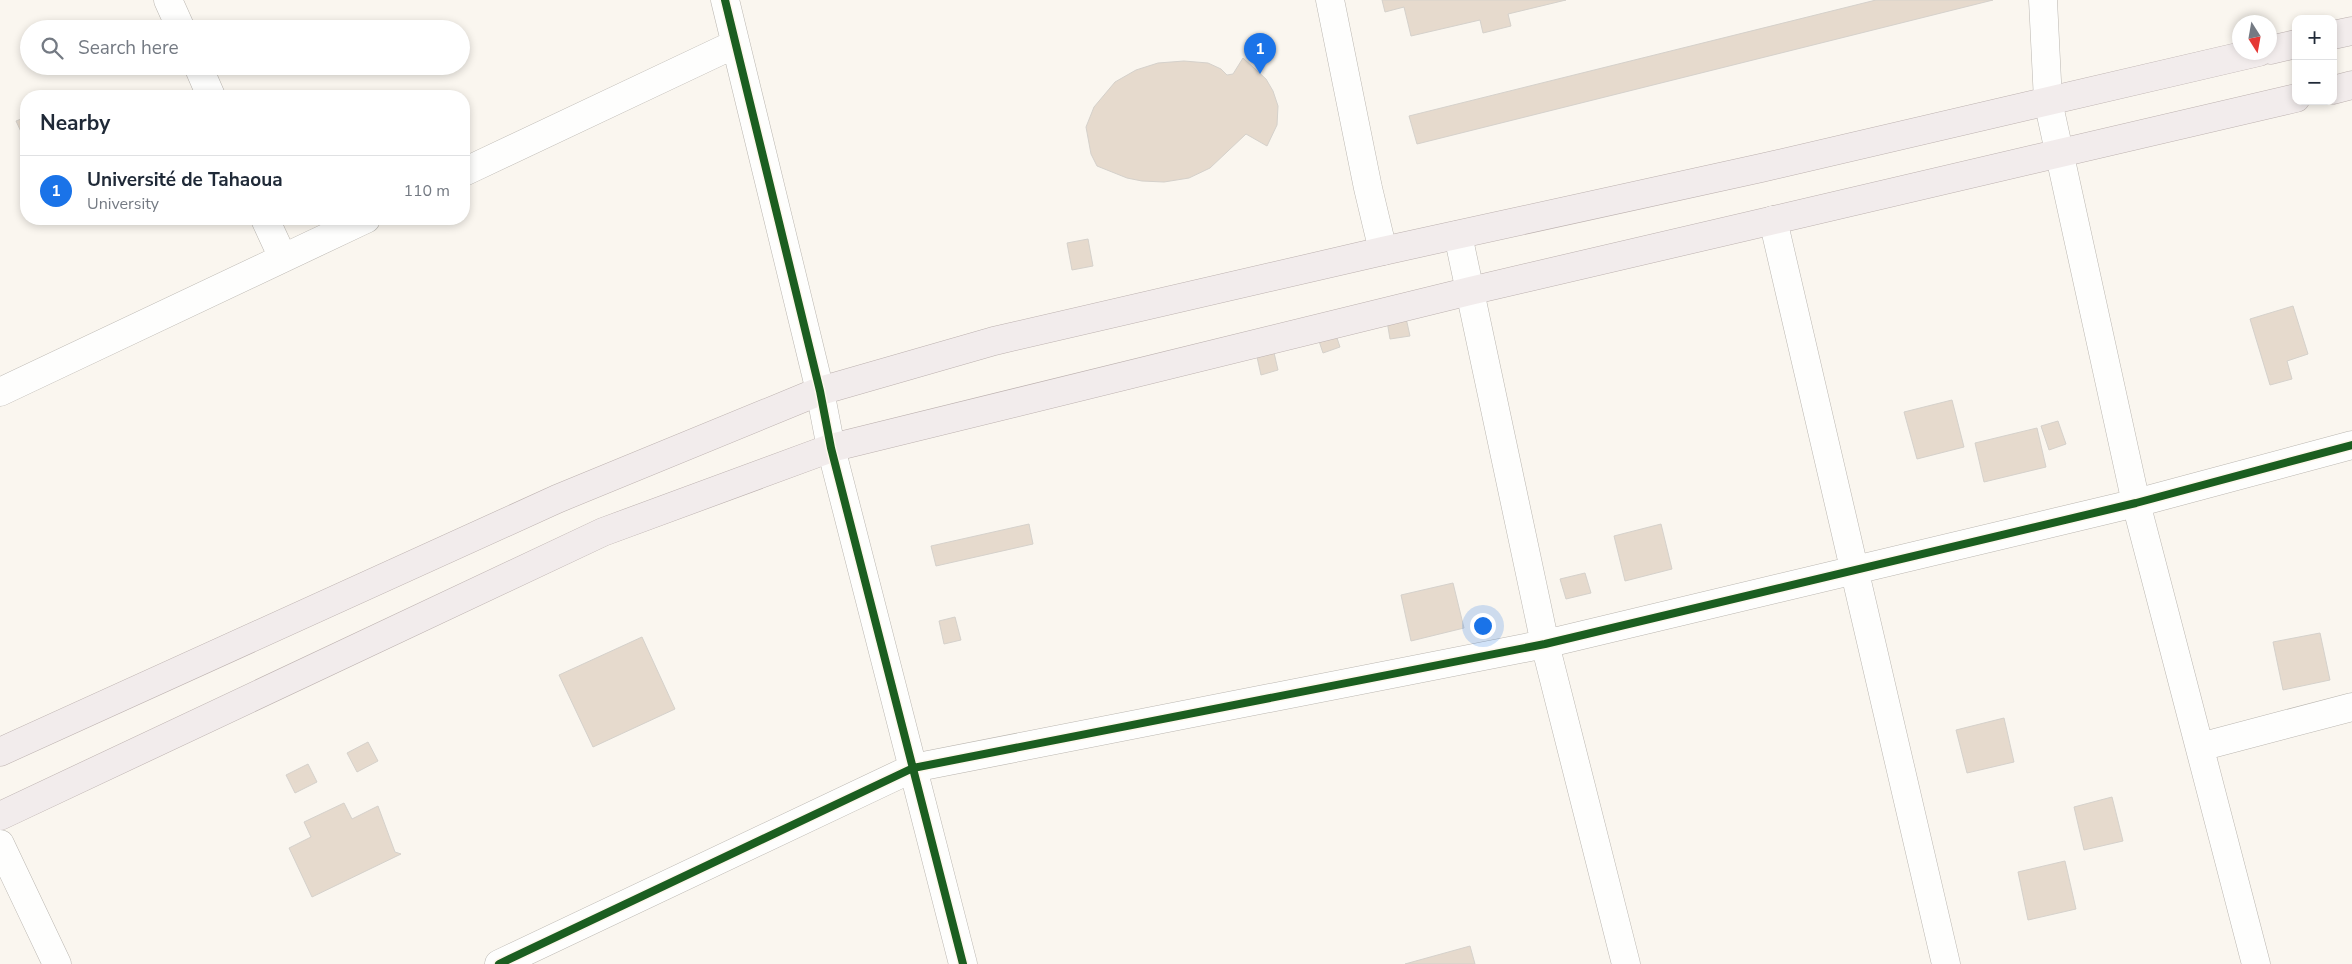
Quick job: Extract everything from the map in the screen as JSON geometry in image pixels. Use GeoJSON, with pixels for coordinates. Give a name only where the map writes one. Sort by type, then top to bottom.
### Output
{"type":"FeatureCollection","features":[{"type":"Feature","properties":{"kind":"main road"},"geometry":{"type":"LineString","coordinates":[[2337,35],[2352,31]]}},
{"type":"Feature","properties":{"kind":"main road"},"geometry":{"type":"LineString","coordinates":[[2277,48],[2292,45]]}},
{"type":"Feature","properties":{"kind":"main road"},"geometry":{"type":"LineString","coordinates":[[0,752],[557,499],[820,391],[994,341],[1383,250],[1458,235],[2232,58]]}},
{"type":"Feature","properties":{"kind":"main road"},"geometry":{"type":"LineString","coordinates":[[2337,89],[2352,85]]}},
{"type":"Feature","properties":{"kind":"main road"},"geometry":{"type":"LineString","coordinates":[[0,816],[603,532],[831,448],[1470,292],[2292,99]]}},
{"type":"Feature","properties":{"kind":"street"},"geometry":{"type":"LineString","coordinates":[[168,0],[177,20]]}},
{"type":"Feature","properties":{"kind":"street"},"geometry":{"type":"LineString","coordinates":[[724,0],[820,391],[831,448],[963,964]]}},
{"type":"Feature","properties":{"kind":"street"},"geometry":{"type":"LineString","coordinates":[[1330,0],[1368,188],[1383,250]]}},
{"type":"Feature","properties":{"kind":"street"},"geometry":{"type":"LineString","coordinates":[[2043,0],[2048,101],[2136,503],[2256,964]]}},
{"type":"Feature","properties":{"kind":"street"},"geometry":{"type":"LineString","coordinates":[[470,169],[736,44]]}},
{"type":"Feature","properties":{"kind":"street"},"geometry":{"type":"LineString","coordinates":[[202,75],[208,90]]}},
{"type":"Feature","properties":{"kind":"street"},"geometry":{"type":"LineString","coordinates":[[1773,220],[1946,964]]}},
{"type":"Feature","properties":{"kind":"street"},"geometry":{"type":"LineString","coordinates":[[268,225],[283,258]]}},
{"type":"Feature","properties":{"kind":"street"},"geometry":{"type":"LineString","coordinates":[[0,392],[353,225]]}},
{"type":"Feature","properties":{"kind":"street"},"geometry":{"type":"LineString","coordinates":[[1458,235],[1545,644],[1626,964]]}},
{"type":"Feature","properties":{"kind":"street"},"geometry":{"type":"LineString","coordinates":[[499,964],[913,768],[1545,644],[2136,503],[2352,445]]}},
{"type":"Feature","properties":{"kind":"street"},"geometry":{"type":"LineString","coordinates":[[2200,747],[2352,707]]}},
{"type":"Feature","properties":{"kind":"street"},"geometry":{"type":"LineString","coordinates":[[0,844],[57,964]]}},
{"type":"Feature","properties":{"kind":"building"},"geometry":{"type":"Polygon","coordinates":[[[1382,0],[1566,0],[1508,14],[1511,26],[1483,33],[1480,20],[1411,36],[1404,7],[1385,12],[1382,0]]]}},
{"type":"Feature","properties":{"kind":"building"},"geometry":{"type":"Polygon","coordinates":[[[1876,0],[1993,0],[1417,144],[1409,116],[1876,0]]]}},
{"type":"Feature","properties":{"kind":"building"},"geometry":{"type":"Polygon","coordinates":[[[1243,58],[1266,79],[1273,91],[1278,106],[1277,125],[1267,146],[1246,134],[1210,168],[1189,178],[1164,182],[1127,178],[1097,166],[1091,154],[1086,127],[1094,107],[1115,82],[1136,70],[1158,63],[1184,61],[1208,63],[1221,69],[1227,75],[1233,74],[1243,58]]]}},
{"type":"Feature","properties":{"kind":"building"},"geometry":{"type":"Polygon","coordinates":[[[20,119],[20,130],[16,121],[20,119]]]}},
{"type":"Feature","properties":{"kind":"building"},"geometry":{"type":"Polygon","coordinates":[[[1088,239],[1093,266],[1072,270],[1067,243],[1088,239]]]}},
{"type":"Feature","properties":{"kind":"building"},"geometry":{"type":"Polygon","coordinates":[[[2293,306],[2308,354],[2287,361],[2292,379],[2270,385],[2250,319],[2293,306]]]}},
{"type":"Feature","properties":{"kind":"building"},"geometry":{"type":"Polygon","coordinates":[[[1406,318],[1410,336],[1390,339],[1387,321],[1406,318]]]}},
{"type":"Feature","properties":{"kind":"building"},"geometry":{"type":"Polygon","coordinates":[[[1334,329],[1340,347],[1323,353],[1317,335],[1334,329]]]}},
{"type":"Feature","properties":{"kind":"building"},"geometry":{"type":"Polygon","coordinates":[[[1272,344],[1278,370],[1261,375],[1255,348],[1272,344]]]}},
{"type":"Feature","properties":{"kind":"building"},"geometry":{"type":"Polygon","coordinates":[[[1952,400],[1964,447],[1917,459],[1904,412],[1952,400]]]}},
{"type":"Feature","properties":{"kind":"building"},"geometry":{"type":"Polygon","coordinates":[[[2058,421],[2066,444],[2049,450],[2041,426],[2058,421]]]}},
{"type":"Feature","properties":{"kind":"building"},"geometry":{"type":"Polygon","coordinates":[[[2037,428],[2046,467],[1984,482],[1975,443],[2037,428]]]}},
{"type":"Feature","properties":{"kind":"building"},"geometry":{"type":"Polygon","coordinates":[[[1029,524],[1033,544],[936,566],[931,546],[1029,524]]]}},
{"type":"Feature","properties":{"kind":"building"},"geometry":{"type":"Polygon","coordinates":[[[1661,524],[1672,569],[1625,581],[1614,536],[1661,524]]]}},
{"type":"Feature","properties":{"kind":"building"},"geometry":{"type":"Polygon","coordinates":[[[1585,573],[1591,593],[1566,599],[1560,579],[1585,573]]]}},
{"type":"Feature","properties":{"kind":"building"},"geometry":{"type":"Polygon","coordinates":[[[1453,583],[1464,628],[1411,641],[1401,595],[1453,583]]]}},
{"type":"Feature","properties":{"kind":"building"},"geometry":{"type":"Polygon","coordinates":[[[955,617],[961,640],[944,644],[939,621],[955,617]]]}},
{"type":"Feature","properties":{"kind":"building"},"geometry":{"type":"Polygon","coordinates":[[[2320,633],[2330,680],[2283,690],[2273,642],[2320,633]]]}},
{"type":"Feature","properties":{"kind":"building"},"geometry":{"type":"Polygon","coordinates":[[[642,637],[675,709],[593,747],[559,675],[642,637]]]}},
{"type":"Feature","properties":{"kind":"building"},"geometry":{"type":"Polygon","coordinates":[[[2004,718],[2014,762],[1967,773],[1956,730],[2004,718]]]}},
{"type":"Feature","properties":{"kind":"building"},"geometry":{"type":"Polygon","coordinates":[[[368,742],[378,761],[357,772],[347,753],[368,742]]]}},
{"type":"Feature","properties":{"kind":"building"},"geometry":{"type":"Polygon","coordinates":[[[308,764],[317,782],[295,793],[286,775],[308,764]]]}},
{"type":"Feature","properties":{"kind":"building"},"geometry":{"type":"Polygon","coordinates":[[[2112,797],[2123,841],[2084,850],[2074,807],[2112,797]]]}},
{"type":"Feature","properties":{"kind":"building"},"geometry":{"type":"Polygon","coordinates":[[[344,803],[352,819],[378,806],[395,852],[401,854],[312,897],[289,848],[311,837],[304,822],[344,803]]]}},
{"type":"Feature","properties":{"kind":"building"},"geometry":{"type":"Polygon","coordinates":[[[2065,861],[2076,909],[2028,920],[2018,872],[2065,861]]]}},
{"type":"Feature","properties":{"kind":"building"},"geometry":{"type":"Polygon","coordinates":[[[1470,946],[1475,964],[1405,964],[1470,946]]]}},
{"type":"Feature","properties":{"kind":"cycle path"},"geometry":{"type":"LineString","coordinates":[[725,0],[820,391],[831,448],[963,964]]}},
{"type":"Feature","properties":{"kind":"cycle path"},"geometry":{"type":"LineString","coordinates":[[499,964],[913,768],[1545,644],[2136,503],[2352,445]]}},
{"type":"Feature","properties":{"kind":"place","name":"Université de Tahaoua"},"geometry":{"type":"Point","coordinates":[1260,74]}}]}
